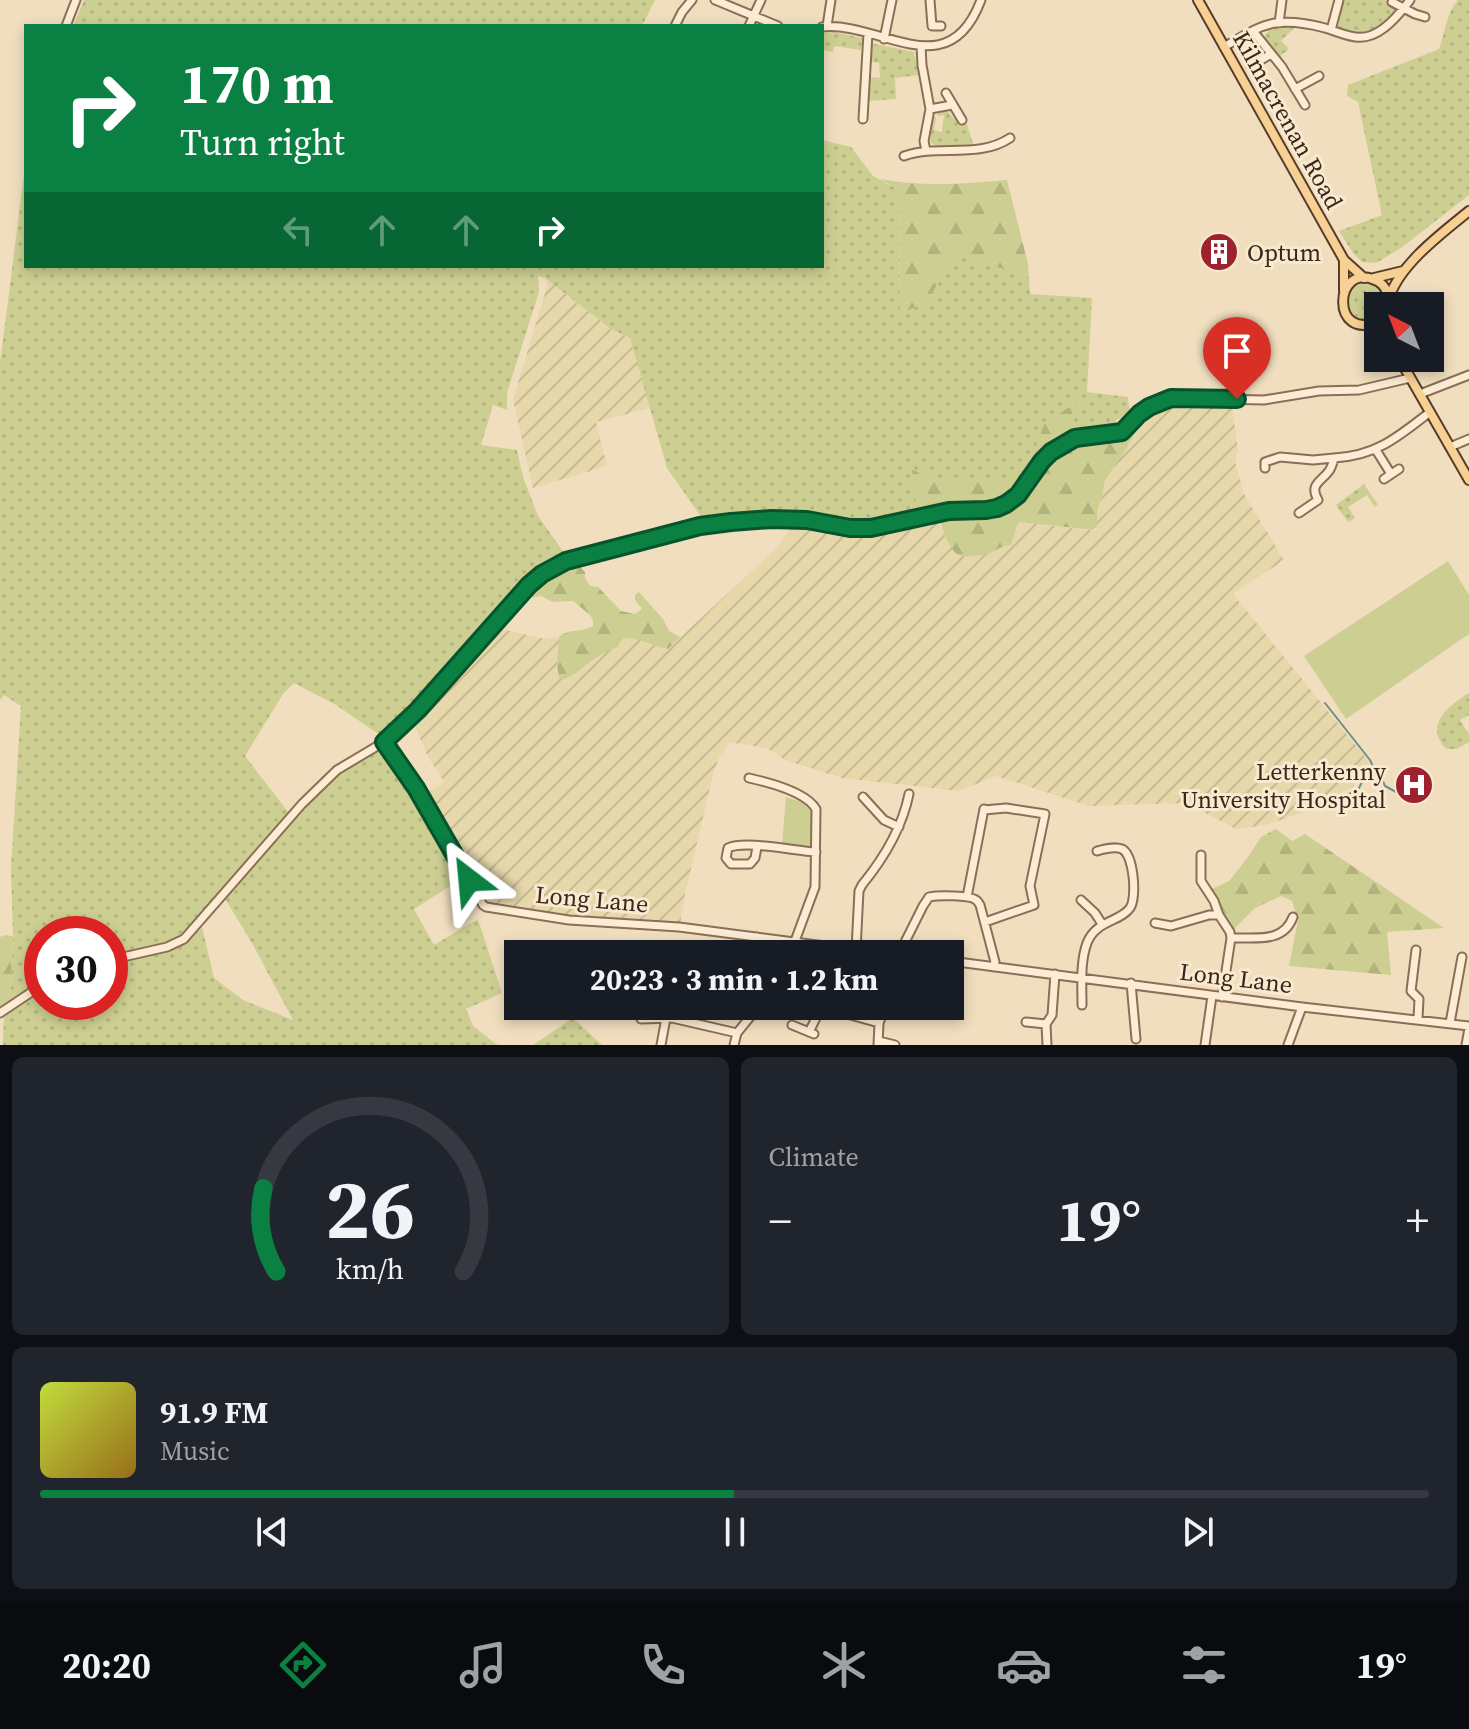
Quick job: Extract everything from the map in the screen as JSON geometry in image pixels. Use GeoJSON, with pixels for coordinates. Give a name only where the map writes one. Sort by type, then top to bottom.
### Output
{"type":"FeatureCollection","features":[{"type":"Feature","properties":{"kind":"main road","name":"Kilmacrenan Road"},"geometry":{"type":"LineString","coordinates":[[1198,0],[1344,260]]}},
{"type":"Feature","properties":{"kind":"main road"},"geometry":{"type":"LineString","coordinates":[[1392,292],[1404,271],[1469,211]]}},
{"type":"Feature","properties":{"kind":"main road"},"geometry":{"type":"LineString","coordinates":[[1344,260],[1367,278],[1382,284],[1385,292]]}},
{"type":"Feature","properties":{"kind":"main road"},"geometry":{"type":"LineString","coordinates":[[1344,260],[1342,303],[1345,313],[1355,323],[1364,325]]}},
{"type":"Feature","properties":{"kind":"main road"},"geometry":{"type":"LineString","coordinates":[[1344,292],[1352,282],[1404,271]]}},
{"type":"Feature","properties":{"kind":"main road"},"geometry":{"type":"LineString","coordinates":[[1407,372],[1469,480]]}},
{"type":"Feature","properties":{"kind":"street"},"geometry":{"type":"LineString","coordinates":[[67,24],[76,0]]}},
{"type":"Feature","properties":{"kind":"street"},"geometry":{"type":"LineString","coordinates":[[676,24],[692,0]]}},
{"type":"Feature","properties":{"kind":"street"},"geometry":{"type":"LineString","coordinates":[[715,0],[773,24]]}},
{"type":"Feature","properties":{"kind":"street"},"geometry":{"type":"LineString","coordinates":[[750,24],[761,0]]}},
{"type":"Feature","properties":{"kind":"street"},"geometry":{"type":"LineString","coordinates":[[831,0],[825,26],[850,27],[884,39],[921,46],[949,41],[960,34],[971,22],[981,0]]}},
{"type":"Feature","properties":{"kind":"street"},"geometry":{"type":"LineString","coordinates":[[884,39],[892,0]]}},
{"type":"Feature","properties":{"kind":"street"},"geometry":{"type":"LineString","coordinates":[[930,0],[932,26],[941,26]]}},
{"type":"Feature","properties":{"kind":"street"},"geometry":{"type":"LineString","coordinates":[[1279,23],[1282,0]]}},
{"type":"Feature","properties":{"kind":"street"},"geometry":{"type":"LineString","coordinates":[[1331,30],[1339,0]]}},
{"type":"Feature","properties":{"kind":"street"},"geometry":{"type":"LineString","coordinates":[[1224,47],[1253,31],[1279,23],[1311,25],[1350,37],[1370,36],[1383,29],[1410,0]]}},
{"type":"Feature","properties":{"kind":"street"},"geometry":{"type":"LineString","coordinates":[[1392,2],[1425,17]]}},
{"type":"Feature","properties":{"kind":"street"},"geometry":{"type":"LineString","coordinates":[[1253,31],[1282,67],[1305,105]]}},
{"type":"Feature","properties":{"kind":"street"},"geometry":{"type":"LineString","coordinates":[[863,119],[868,33]]}},
{"type":"Feature","properties":{"kind":"street"},"geometry":{"type":"LineString","coordinates":[[921,46],[930,109],[924,141],[926,151]]}},
{"type":"Feature","properties":{"kind":"street"},"geometry":{"type":"LineString","coordinates":[[1251,66],[1271,54]]}},
{"type":"Feature","properties":{"kind":"street"},"geometry":{"type":"LineString","coordinates":[[1295,89],[1319,76]]}},
{"type":"Feature","properties":{"kind":"street"},"geometry":{"type":"LineString","coordinates":[[946,93],[962,120]]}},
{"type":"Feature","properties":{"kind":"street"},"geometry":{"type":"LineString","coordinates":[[930,109],[952,105]]}},
{"type":"Feature","properties":{"kind":"street"},"geometry":{"type":"LineString","coordinates":[[904,156],[926,151],[969,150],[1010,138]]}},
{"type":"Feature","properties":{"kind":"street"},"geometry":{"type":"LineString","coordinates":[[1420,394],[1469,375]]}},
{"type":"Feature","properties":{"kind":"street"},"geometry":{"type":"LineString","coordinates":[[128,956],[167,947],[184,939],[312,793],[337,770],[384,742],[418,710],[529,585],[566,561],[690,529],[731,522],[807,520],[850,528],[871,528],[949,511],[997,508],[1018,495],[1042,461],[1063,445],[1086,435],[1122,432],[1149,407],[1171,398],[1264,400],[1319,391],[1359,390],[1410,378]]}},
{"type":"Feature","properties":{"kind":"street"},"geometry":{"type":"LineString","coordinates":[[1265,468],[1265,462],[1280,457],[1313,460],[1351,457],[1376,450],[1430,412]]}},
{"type":"Feature","properties":{"kind":"street"},"geometry":{"type":"LineString","coordinates":[[1450,447],[1469,439]]}},
{"type":"Feature","properties":{"kind":"street"},"geometry":{"type":"LineString","coordinates":[[1376,450],[1391,474]]}},
{"type":"Feature","properties":{"kind":"street"},"geometry":{"type":"LineString","coordinates":[[1299,513],[1318,500],[1315,487],[1329,471],[1334,458]]}},
{"type":"Feature","properties":{"kind":"street","name":"Long Lane"},"geometry":{"type":"LineString","coordinates":[[384,742],[416,788],[486,907],[569,920],[679,927],[786,940]]}},
{"type":"Feature","properties":{"kind":"street"},"geometry":{"type":"LineString","coordinates":[[749,778],[811,802],[817,814],[815,892],[795,940]]}},
{"type":"Feature","properties":{"kind":"street"},"geometry":{"type":"LineString","coordinates":[[857,940],[859,891],[887,851],[899,827],[909,794]]}},
{"type":"Feature","properties":{"kind":"street"},"geometry":{"type":"LineString","coordinates":[[876,796],[865,800],[884,820],[899,827]]}},
{"type":"Feature","properties":{"kind":"street"},"geometry":{"type":"LineString","coordinates":[[967,897],[984,808],[1045,814],[1030,886],[1036,907],[985,922]]}},
{"type":"Feature","properties":{"kind":"street"},"geometry":{"type":"LineString","coordinates":[[757,847],[816,852]]}},
{"type":"Feature","properties":{"kind":"street"},"geometry":{"type":"LineString","coordinates":[[1082,1005],[1087,944],[1102,924],[1128,911],[1133,902],[1129,856],[1123,849],[1097,851]]}},
{"type":"Feature","properties":{"kind":"street"},"geometry":{"type":"LineString","coordinates":[[1201,855],[1201,881],[1231,938],[1222,997]]}},
{"type":"Feature","properties":{"kind":"street"},"geometry":{"type":"LineString","coordinates":[[906,940],[929,897],[973,898],[979,903],[985,922],[994,967]]}},
{"type":"Feature","properties":{"kind":"street"},"geometry":{"type":"LineString","coordinates":[[1081,900],[1102,924]]}},
{"type":"Feature","properties":{"kind":"street"},"geometry":{"type":"LineString","coordinates":[[1155,923],[1171,926],[1219,915]]}},
{"type":"Feature","properties":{"kind":"street"},"geometry":{"type":"LineString","coordinates":[[1231,938],[1278,935],[1290,926],[1293,917]]}},
{"type":"Feature","properties":{"kind":"street"},"geometry":{"type":"LineString","coordinates":[[1416,950],[1411,991],[1419,999],[1418,1019]]}},
{"type":"Feature","properties":{"kind":"street"},"geometry":{"type":"LineString","coordinates":[[1450,1023],[1462,957]]}},
{"type":"Feature","properties":{"kind":"street","name":"Long Lane"},"geometry":{"type":"LineString","coordinates":[[964,963],[1469,1027]]}},
{"type":"Feature","properties":{"kind":"street"},"geometry":{"type":"LineString","coordinates":[[1448,971],[1459,973]]}},
{"type":"Feature","properties":{"kind":"street"},"geometry":{"type":"LineString","coordinates":[[1047,1045],[1046,1024],[1052,1015],[1055,974]]}},
{"type":"Feature","properties":{"kind":"street"},"geometry":{"type":"LineString","coordinates":[[1131,983],[1136,1039]]}},
{"type":"Feature","properties":{"kind":"street"},"geometry":{"type":"LineString","coordinates":[[1205,1045],[1212,996]]}},
{"type":"Feature","properties":{"kind":"street"},"geometry":{"type":"LineString","coordinates":[[0,1013],[24,997]]}},
{"type":"Feature","properties":{"kind":"street"},"geometry":{"type":"LineString","coordinates":[[1288,1045],[1302,1007]]}},
{"type":"Feature","properties":{"kind":"street"},"geometry":{"type":"LineString","coordinates":[[792,1025],[811,1033],[818,1014],[829,1009],[879,1023]]}},
{"type":"Feature","properties":{"kind":"street"},"geometry":{"type":"LineString","coordinates":[[661,1045],[666,1020]]}},
{"type":"Feature","properties":{"kind":"street"},"geometry":{"type":"LineString","coordinates":[[675,1020],[737,1033]]}},
{"type":"Feature","properties":{"kind":"street"},"geometry":{"type":"LineString","coordinates":[[734,1045],[737,1033],[748,1020]]}},
{"type":"Feature","properties":{"kind":"street"},"geometry":{"type":"LineString","coordinates":[[880,1020],[878,1043],[895,1045]]}},
{"type":"Feature","properties":{"kind":"street"},"geometry":{"type":"LineString","coordinates":[[1026,1022],[1046,1024]]}},
{"type":"Feature","properties":{"kind":"street"},"geometry":{"type":"LineString","coordinates":[[1466,1045],[1469,1027]]}},
{"type":"Feature","properties":{"kind":"shaded area"},"geometry":{"type":"Polygon","coordinates":[[[545,278],[611,329],[630,338],[650,408],[596,422],[607,466],[533,488],[513,400],[547,286],[545,278]]]}},
{"type":"Feature","properties":{"kind":"shaded area"},"geometry":{"type":"Polygon","coordinates":[[[1181,401],[1232,406],[1238,449],[1235,461],[1244,494],[1284,560],[1233,594],[1370,763],[1353,787],[1301,813],[1266,825],[1236,829],[1186,803],[1089,806],[996,776],[959,791],[842,778],[785,760],[767,748],[728,742],[714,771],[680,925],[501,906],[487,902],[479,891],[424,795],[444,782],[428,757],[413,721],[496,628],[545,639],[559,637],[559,649],[583,669],[622,638],[643,640],[668,649],[772,552],[797,523],[862,532],[935,518],[960,555],[1010,521],[1096,531],[1094,502],[1108,468],[1129,445],[1134,429],[1144,416],[1181,401]]]}},
{"type":"Feature","properties":{"kind":"green space"},"geometry":{"type":"Polygon","coordinates":[[[84,0],[655,0],[643,24],[74,24],[84,0]]]}},
{"type":"Feature","properties":{"kind":"green space"},"geometry":{"type":"Polygon","coordinates":[[[1343,0],[1385,0],[1397,9],[1378,27],[1354,33],[1338,27],[1343,0]]]}},
{"type":"Feature","properties":{"kind":"green space"},"geometry":{"type":"Polygon","coordinates":[[[1458,0],[1469,0],[1469,195],[1401,248],[1376,263],[1362,262],[1339,231],[1382,215],[1358,102],[1347,96],[1348,85],[1439,49],[1448,17],[1458,0]]]}},
{"type":"Feature","properties":{"kind":"green space"},"geometry":{"type":"Polygon","coordinates":[[[1294,28],[1281,41],[1289,49],[1280,56],[1265,35],[1270,29],[1294,28]]]}},
{"type":"Feature","properties":{"kind":"green space"},"geometry":{"type":"Polygon","coordinates":[[[824,33],[862,38],[861,50],[834,46],[833,52],[824,50],[824,33]]]}},
{"type":"Feature","properties":{"kind":"green space"},"geometry":{"type":"Polygon","coordinates":[[[870,43],[914,52],[919,75],[895,78],[896,99],[868,101],[868,65],[870,77],[880,78],[879,63],[868,61],[870,43]]]}},
{"type":"Feature","properties":{"kind":"green space"},"geometry":{"type":"Polygon","coordinates":[[[948,112],[958,123],[967,124],[973,144],[939,147],[931,143],[933,118],[936,118],[934,130],[942,132],[944,115],[937,114],[948,112]]]}},
{"type":"Feature","properties":{"kind":"green space"},"geometry":{"type":"Polygon","coordinates":[[[824,140],[851,147],[873,176],[899,190],[900,312],[924,304],[958,254],[1029,277],[1030,294],[1092,298],[1087,392],[1128,397],[1130,414],[1116,420],[1117,429],[1076,434],[1014,492],[854,524],[812,515],[702,518],[667,468],[630,338],[611,329],[545,278],[538,276],[539,292],[507,393],[507,410],[493,405],[481,445],[517,450],[523,477],[538,516],[567,557],[546,566],[506,603],[436,683],[383,737],[336,705],[294,683],[283,694],[245,756],[289,813],[194,923],[179,936],[164,943],[128,951],[128,916],[24,916],[24,992],[10,1001],[13,936],[11,868],[21,706],[4,695],[0,700],[0,363],[24,175],[24,268],[824,268],[824,140]]]}},
{"type":"Feature","properties":{"kind":"green space"},"geometry":{"type":"Polygon","coordinates":[[[880,179],[928,184],[1007,180],[1029,277],[958,255],[924,304],[900,313],[899,190],[880,179]]]}},
{"type":"Feature","properties":{"kind":"green space"},"geometry":{"type":"Polygon","coordinates":[[[1368,282],[1382,291],[1364,292],[1364,319],[1352,314],[1348,308],[1349,294],[1354,287],[1368,282]]]}},
{"type":"Feature","properties":{"kind":"green space"},"geometry":{"type":"Polygon","coordinates":[[[1077,402],[1083,406],[1076,410],[1074,417],[1078,439],[1112,436],[1130,430],[1135,433],[1105,480],[1097,510],[1097,526],[1093,530],[1018,522],[1011,545],[987,554],[964,557],[957,554],[949,543],[937,511],[917,514],[912,470],[941,479],[1020,478],[1045,423],[1077,402]]]}},
{"type":"Feature","properties":{"kind":"green space"},"geometry":{"type":"Polygon","coordinates":[[[1364,484],[1378,505],[1375,507],[1367,495],[1348,507],[1355,518],[1348,522],[1336,505],[1364,484]]]}},
{"type":"Feature","properties":{"kind":"green space"},"geometry":{"type":"Polygon","coordinates":[[[1448,561],[1469,595],[1469,634],[1346,719],[1304,656],[1448,561]]]}},
{"type":"Feature","properties":{"kind":"green space"},"geometry":{"type":"Polygon","coordinates":[[[576,563],[585,572],[590,586],[598,587],[621,611],[635,614],[642,609],[635,600],[639,592],[663,619],[669,631],[680,637],[668,649],[622,638],[618,647],[603,653],[563,680],[559,677],[557,665],[559,637],[593,626],[593,620],[573,601],[553,602],[541,596],[530,598],[526,593],[549,575],[576,563]]]}},
{"type":"Feature","properties":{"kind":"green space"},"geometry":{"type":"Polygon","coordinates":[[[1469,693],[1469,715],[1460,720],[1469,735],[1469,742],[1457,749],[1447,749],[1437,733],[1438,725],[1447,710],[1469,693]]]}},
{"type":"Feature","properties":{"kind":"green space"},"geometry":{"type":"Polygon","coordinates":[[[381,747],[396,762],[463,878],[414,909],[434,945],[478,919],[502,993],[466,1009],[473,1026],[500,1045],[3,1045],[4,1014],[24,999],[24,1020],[128,1020],[128,960],[172,949],[202,927],[214,978],[243,1000],[293,1020],[224,897],[308,801],[359,759],[381,747]]]}},
{"type":"Feature","properties":{"kind":"green space"},"geometry":{"type":"Polygon","coordinates":[[[786,797],[802,802],[812,812],[811,846],[782,844],[786,797]]]}},
{"type":"Feature","properties":{"kind":"green space"},"geometry":{"type":"Polygon","coordinates":[[[1276,829],[1292,841],[1305,834],[1444,928],[1387,932],[1391,975],[1289,966],[1298,920],[1292,901],[1281,896],[1255,908],[1233,930],[1212,889],[1229,881],[1261,837],[1276,829]]]}},
{"type":"Feature","properties":{"kind":"green space"},"geometry":{"type":"Polygon","coordinates":[[[13,936],[10,1001],[0,1010],[0,937],[13,936]]]}},
{"type":"Feature","properties":{"kind":"green space"},"geometry":{"type":"Polygon","coordinates":[[[570,1020],[575,1020],[602,1045],[533,1045],[570,1020]]]}},
{"type":"Feature","properties":{"kind":"waterway"},"geometry":{"type":"LineString","coordinates":[[1325,703],[1370,760],[1385,786],[1398,793]]}},
{"type":"Feature","properties":{"kind":"waterway"},"geometry":{"type":"LineString","coordinates":[[1342,798],[1359,788],[1366,774],[1373,771]]}},
{"type":"Feature","properties":{"kind":"place","name":"Optum"},"geometry":{"type":"Point","coordinates":[1219,252]}},
{"type":"Feature","properties":{"kind":"place","name":"Letterkenny University Hospital"},"geometry":{"type":"Point","coordinates":[1414,785]}},
{"type":"Feature","properties":{"kind":"route"},"geometry":{"type":"LineString","coordinates":[[469,880],[416,788],[384,742],[418,710],[542,574],[566,561],[700,526],[771,519],[871,528],[949,511],[997,508],[1018,495],[1051,452],[1075,438],[1122,432],[1149,407],[1171,398],[1237,399]]}}]}
